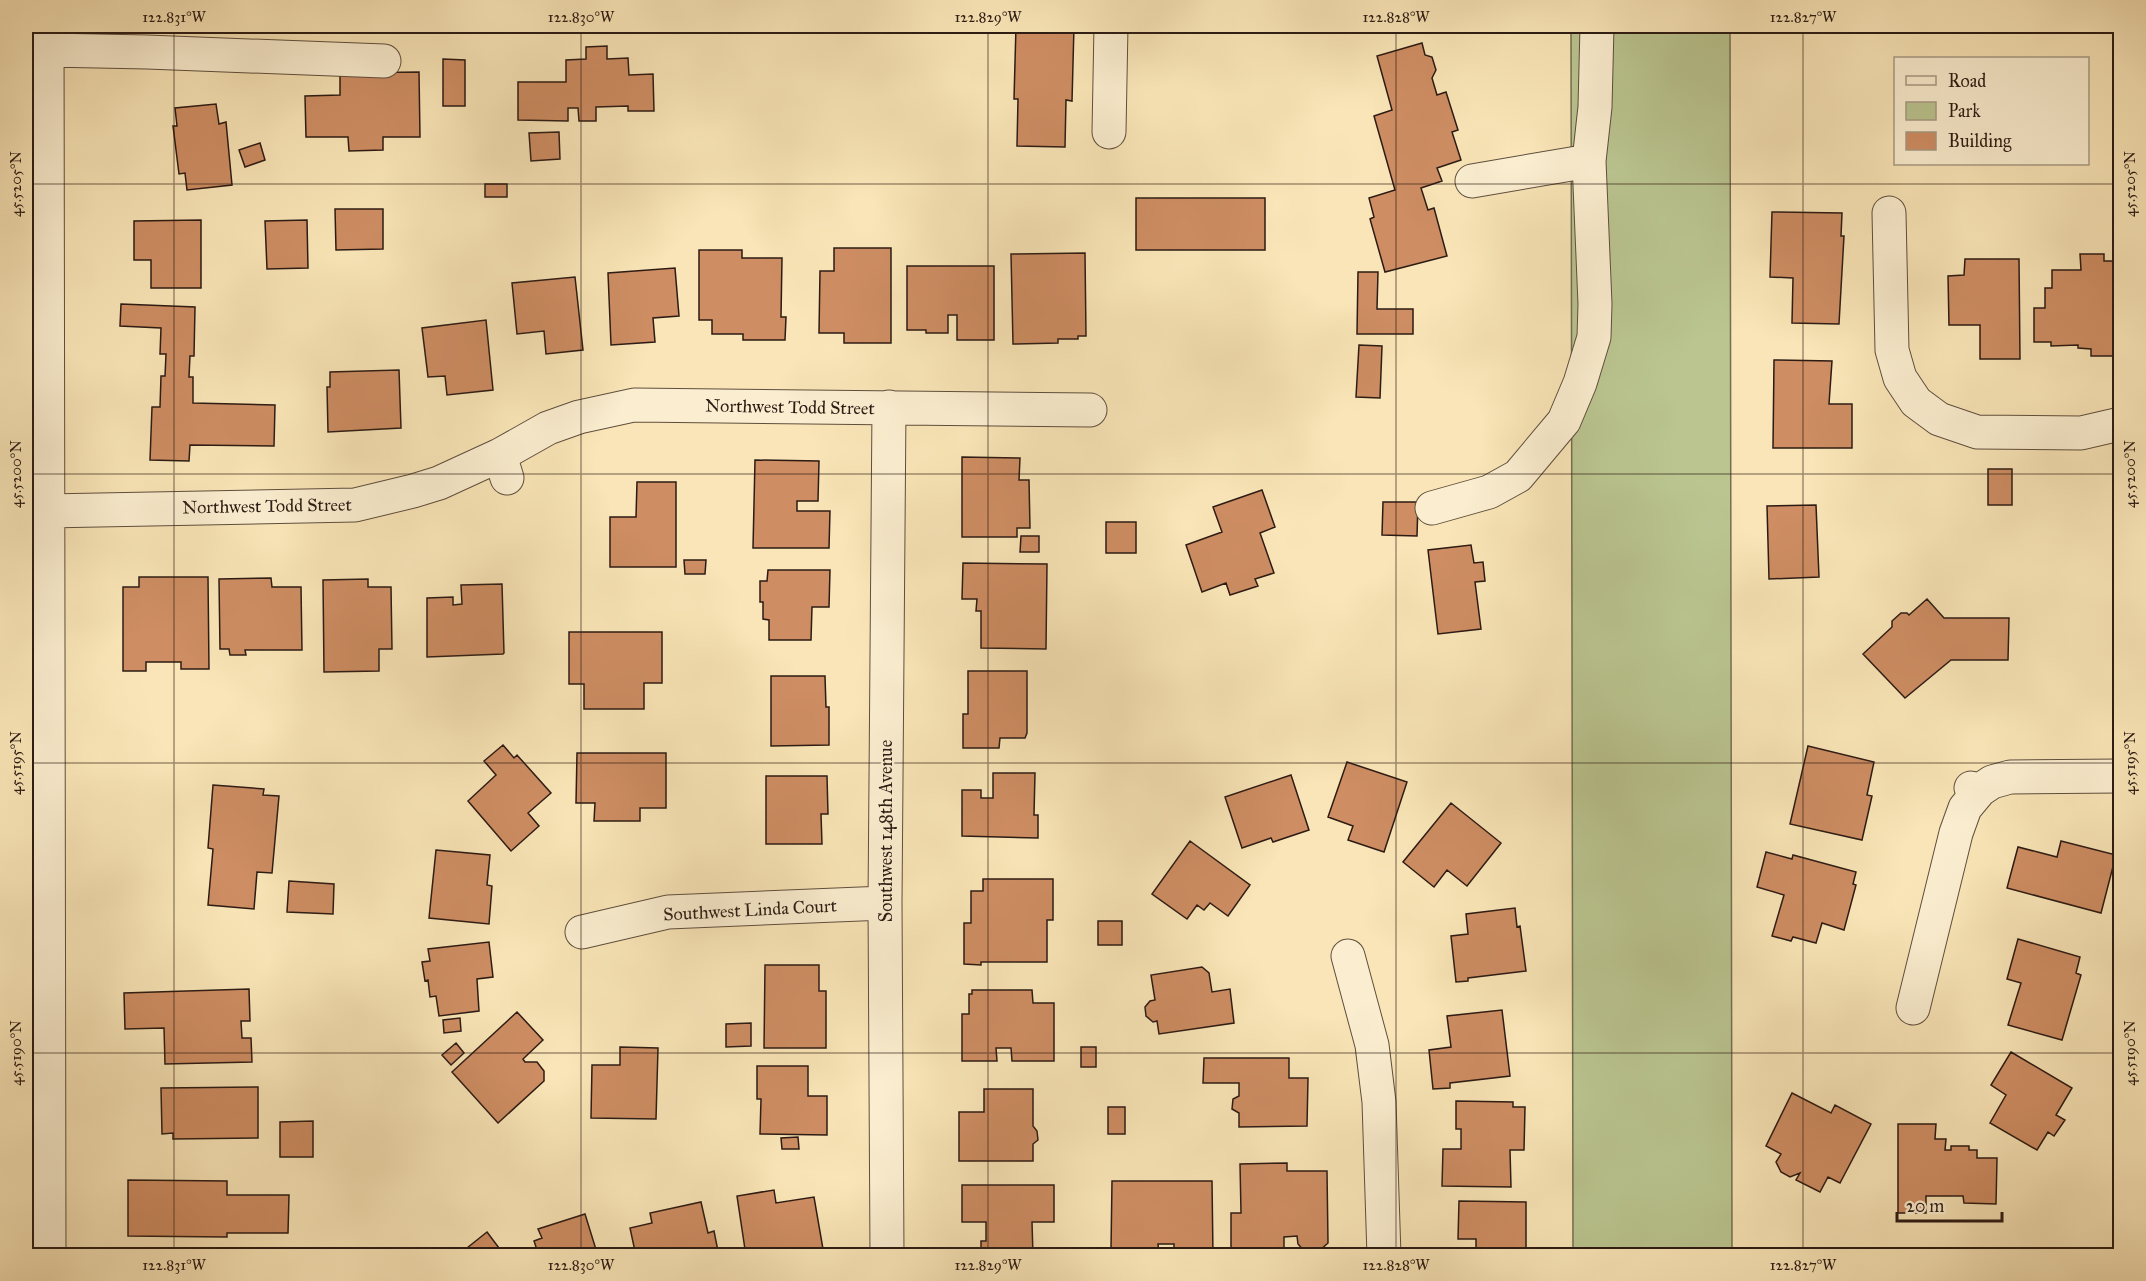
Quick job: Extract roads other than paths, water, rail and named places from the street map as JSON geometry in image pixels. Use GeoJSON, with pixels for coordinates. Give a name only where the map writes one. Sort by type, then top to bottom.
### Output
{"type":"FeatureCollection","features":[{"type":"Feature","properties":{"kind":"street"},"geometry":{"type":"LineString","coordinates":[[1109,132],[1111,26]]}},
{"type":"Feature","properties":{"kind":"street"},"geometry":{"type":"LineString","coordinates":[[1432,508],[1489,492],[1518,476],[1564,421],[1580,382],[1594,337],[1589,161],[1597,26]]}},
{"type":"Feature","properties":{"kind":"street"},"geometry":{"type":"LineString","coordinates":[[49,1256],[38,1027],[47,747],[36,509],[47,38],[384,61]]}},
{"type":"Feature","properties":{"kind":"street"},"geometry":{"type":"LineString","coordinates":[[1472,182],[1589,161]]}},
{"type":"Feature","properties":{"kind":"street"},"geometry":{"type":"LineString","coordinates":[[1889,213],[1892,350],[1900,378],[1916,402],[1939,419],[1977,432],[2081,433],[2121,424]]}},
{"type":"Feature","properties":{"kind":"street","name":"Northwest Todd Street"},"geometry":{"type":"LineString","coordinates":[[36,509],[355,505],[413,492],[503,467],[548,428],[579,417],[634,405],[1090,410]]}},
{"type":"Feature","properties":{"kind":"street","name":"Southwest 148th Avenue"},"geometry":{"type":"LineString","coordinates":[[887,1256],[885,903],[889,407]]}},
{"type":"Feature","properties":{"kind":"street"},"geometry":{"type":"LineString","coordinates":[[1914,1008],[1956,833],[1975,789],[2010,777],[2121,776]]}},
{"type":"Feature","properties":{"kind":"street","name":"Southwest Linda Court"},"geometry":{"type":"LineString","coordinates":[[582,932],[668,912],[885,903]]}},
{"type":"Feature","properties":{"kind":"street"},"geometry":{"type":"LineString","coordinates":[[1348,956],[1372,1045],[1379,1102],[1384,1256]]}}]}
